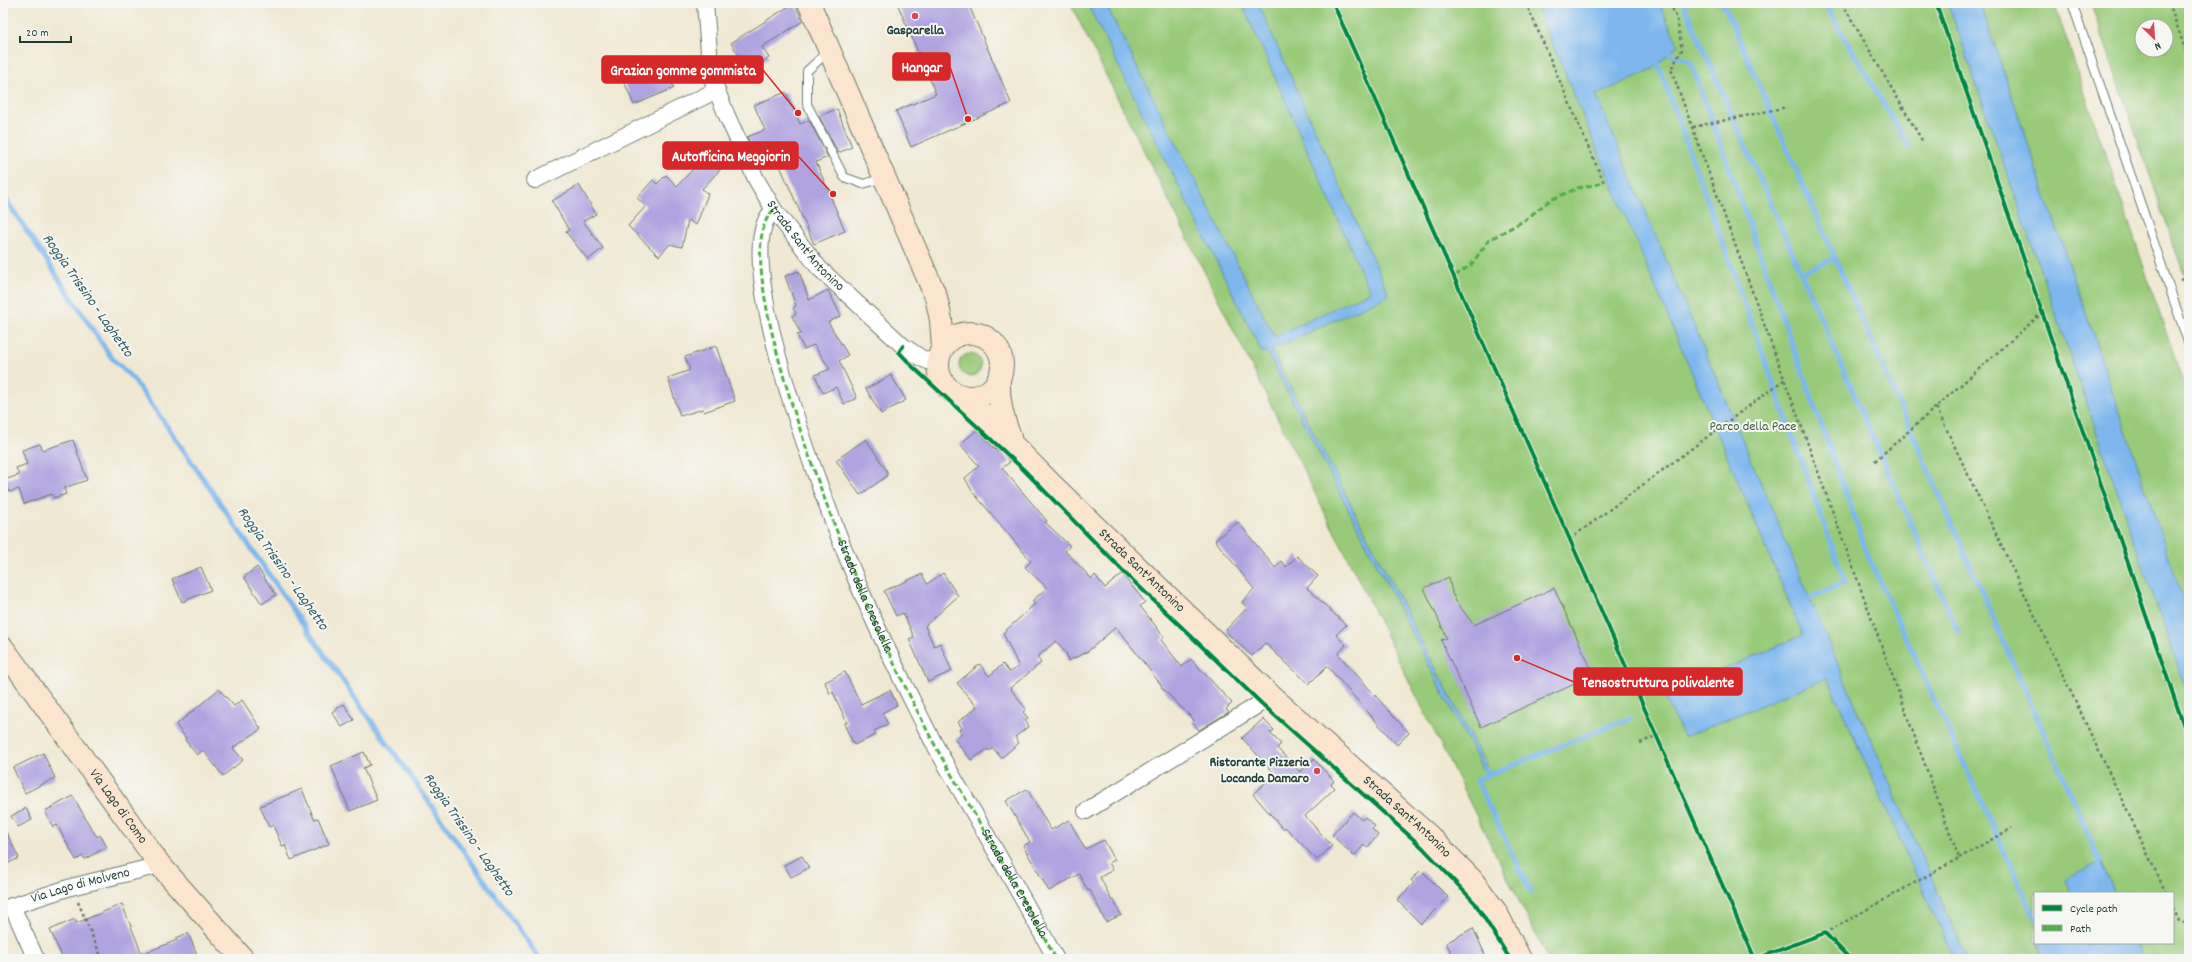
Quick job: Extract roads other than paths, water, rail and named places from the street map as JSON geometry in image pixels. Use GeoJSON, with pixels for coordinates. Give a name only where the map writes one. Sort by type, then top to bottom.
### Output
{"type":"FeatureCollection","features":[{"type":"Feature","properties":{"kind":"main road","name":"Strada Sant'Antonino"},"geometry":{"type":"LineString","coordinates":[[809,3],[832,53],[936,297],[941,320],[941,356],[939,374],[946,386],[957,394],[966,397],[1052,485],[1270,695],[1429,836],[1472,880],[1496,912],[1520,959]]}},
{"type":"Feature","properties":{"kind":"main road","name":"Strada Sant'Antonino"},"geometry":{"type":"LineString","coordinates":[[936,297],[955,317],[979,334],[989,339],[996,347],[1001,357],[1002,368],[999,378],[998,396],[1001,416],[1014,445]]}},
{"type":"Feature","properties":{"kind":"main road"},"geometry":{"type":"LineString","coordinates":[[941,356],[950,340],[959,335],[979,334]]}},
{"type":"Feature","properties":{"kind":"main road"},"geometry":{"type":"LineString","coordinates":[[966,397],[976,397],[986,393],[999,378]]}},
{"type":"Feature","properties":{"kind":"main road","name":"Via Lago di Como"},"geometry":{"type":"LineString","coordinates":[[3,648],[160,865],[243,959]]}},
{"type":"Feature","properties":{"kind":"street","name":"Strada Sant'Antonino"},"geometry":{"type":"LineString","coordinates":[[705,3],[711,76],[753,172],[774,210],[818,268],[903,346],[921,358],[941,356]]}},
{"type":"Feature","properties":{"kind":"street"},"geometry":{"type":"LineString","coordinates":[[535,180],[717,90]]}},
{"type":"Feature","properties":{"kind":"street","name":"Strada della Cresolella"},"geometry":{"type":"LineString","coordinates":[[774,210],[769,213],[761,229],[759,247],[767,316],[793,407],[819,485],[859,586],[923,724],[1056,959]]}},
{"type":"Feature","properties":{"kind":"street"},"geometry":{"type":"LineString","coordinates":[[1086,811],[1270,695]]}},
{"type":"Feature","properties":{"kind":"street","name":"Via Lago di Molveno"},"geometry":{"type":"LineString","coordinates":[[8,908],[71,887],[160,865]]}},
{"type":"Feature","properties":{"kind":"street"},"geometry":{"type":"LineString","coordinates":[[8,908],[36,959]]}},
{"type":"Feature","properties":{"kind":"lane"},"geometry":{"type":"LineString","coordinates":[[2072,3],[2189,345]]}},
{"type":"Feature","properties":{"kind":"lane"},"geometry":{"type":"LineString","coordinates":[[832,53],[822,57],[807,71],[808,104],[844,177],[863,184],[885,177]]}},
{"type":"Feature","properties":{"kind":"water"},"geometry":{"type":"Polygon","coordinates":[[[1087,3],[1105,3],[1274,336],[1370,292],[1242,3],[1258,3],[1389,295],[1271,350],[1487,768],[1483,770],[1267,352],[1262,352],[1087,3]]]}},
{"type":"Feature","properties":{"kind":"water"},"geometry":{"type":"Polygon","coordinates":[[[1535,3],[1659,3],[1678,45],[1653,69],[1596,95],[1842,674],[1967,959],[1954,959],[1827,678],[1684,737],[1664,695],[1803,635],[1535,3]]]}},
{"type":"Feature","properties":{"kind":"water"},"geometry":{"type":"Polygon","coordinates":[[[1948,3],[1980,3],[2189,616],[2189,699],[1948,3]]]}},
{"type":"Feature","properties":{"kind":"water"},"geometry":{"type":"Polygon","coordinates":[[[2100,861],[2114,892],[2071,892],[2066,880],[2100,861]]]}},
{"type":"Feature","properties":{"kind":"water"},"geometry":{"type":"Polygon","coordinates":[[[2038,944],[2136,944],[2143,959],[2042,959],[2038,944]]]}},
{"type":"Feature","properties":{"kind":"waterway"},"geometry":{"type":"LineString","coordinates":[[1683,3],[1958,632]]}},
{"type":"Feature","properties":{"kind":"waterway"},"geometry":{"type":"LineString","coordinates":[[1723,3],[2100,861]]}},
{"type":"Feature","properties":{"kind":"waterway"},"geometry":{"type":"LineString","coordinates":[[1824,3],[1909,147]]}},
{"type":"Feature","properties":{"kind":"waterway"},"geometry":{"type":"LineString","coordinates":[[1670,53],[1691,62],[1869,558],[2034,916]]}},
{"type":"Feature","properties":{"kind":"waterway"},"geometry":{"type":"LineString","coordinates":[[1658,64],[1845,582],[1810,598]]}},
{"type":"Feature","properties":{"kind":"waterway","name":"Roggia Trissino - Laghetto"},"geometry":{"type":"LineString","coordinates":[[3,195],[111,357],[133,379],[169,429],[312,637],[540,959]]}},
{"type":"Feature","properties":{"kind":"waterway"},"geometry":{"type":"LineString","coordinates":[[1801,273],[1835,258]]}},
{"type":"Feature","properties":{"kind":"waterway"},"geometry":{"type":"LineString","coordinates":[[1488,775],[1630,718]]}},
{"type":"Feature","properties":{"kind":"waterway"},"geometry":{"type":"LineString","coordinates":[[1485,769],[1488,775],[1476,780],[1531,892]]}},
{"type":"Feature","properties":{"kind":"place","name":"Gasparella"},"geometry":{"type":"Point","coordinates":[915,16]}},
{"type":"Feature","properties":{"kind":"place","name":"Grazian gomme gommista"},"geometry":{"type":"Point","coordinates":[798,113]}},
{"type":"Feature","properties":{"kind":"place","name":"Hangar"},"geometry":{"type":"Point","coordinates":[968,119]}},
{"type":"Feature","properties":{"kind":"place","name":"Autofficina Meggiorin"},"geometry":{"type":"Point","coordinates":[833,194]}},
{"type":"Feature","properties":{"kind":"place","name":"Tensostruttura polivalente"},"geometry":{"type":"Point","coordinates":[1517,658]}},
{"type":"Feature","properties":{"kind":"place","name":"Ristorante Pizzeria Locanda Damaro"},"geometry":{"type":"Point","coordinates":[1317,771]}},
{"type":"Feature","properties":{"kind":"park label","name":"Parco della Pace"},"geometry":{"type":"Point","coordinates":[1753,427]}}]}
